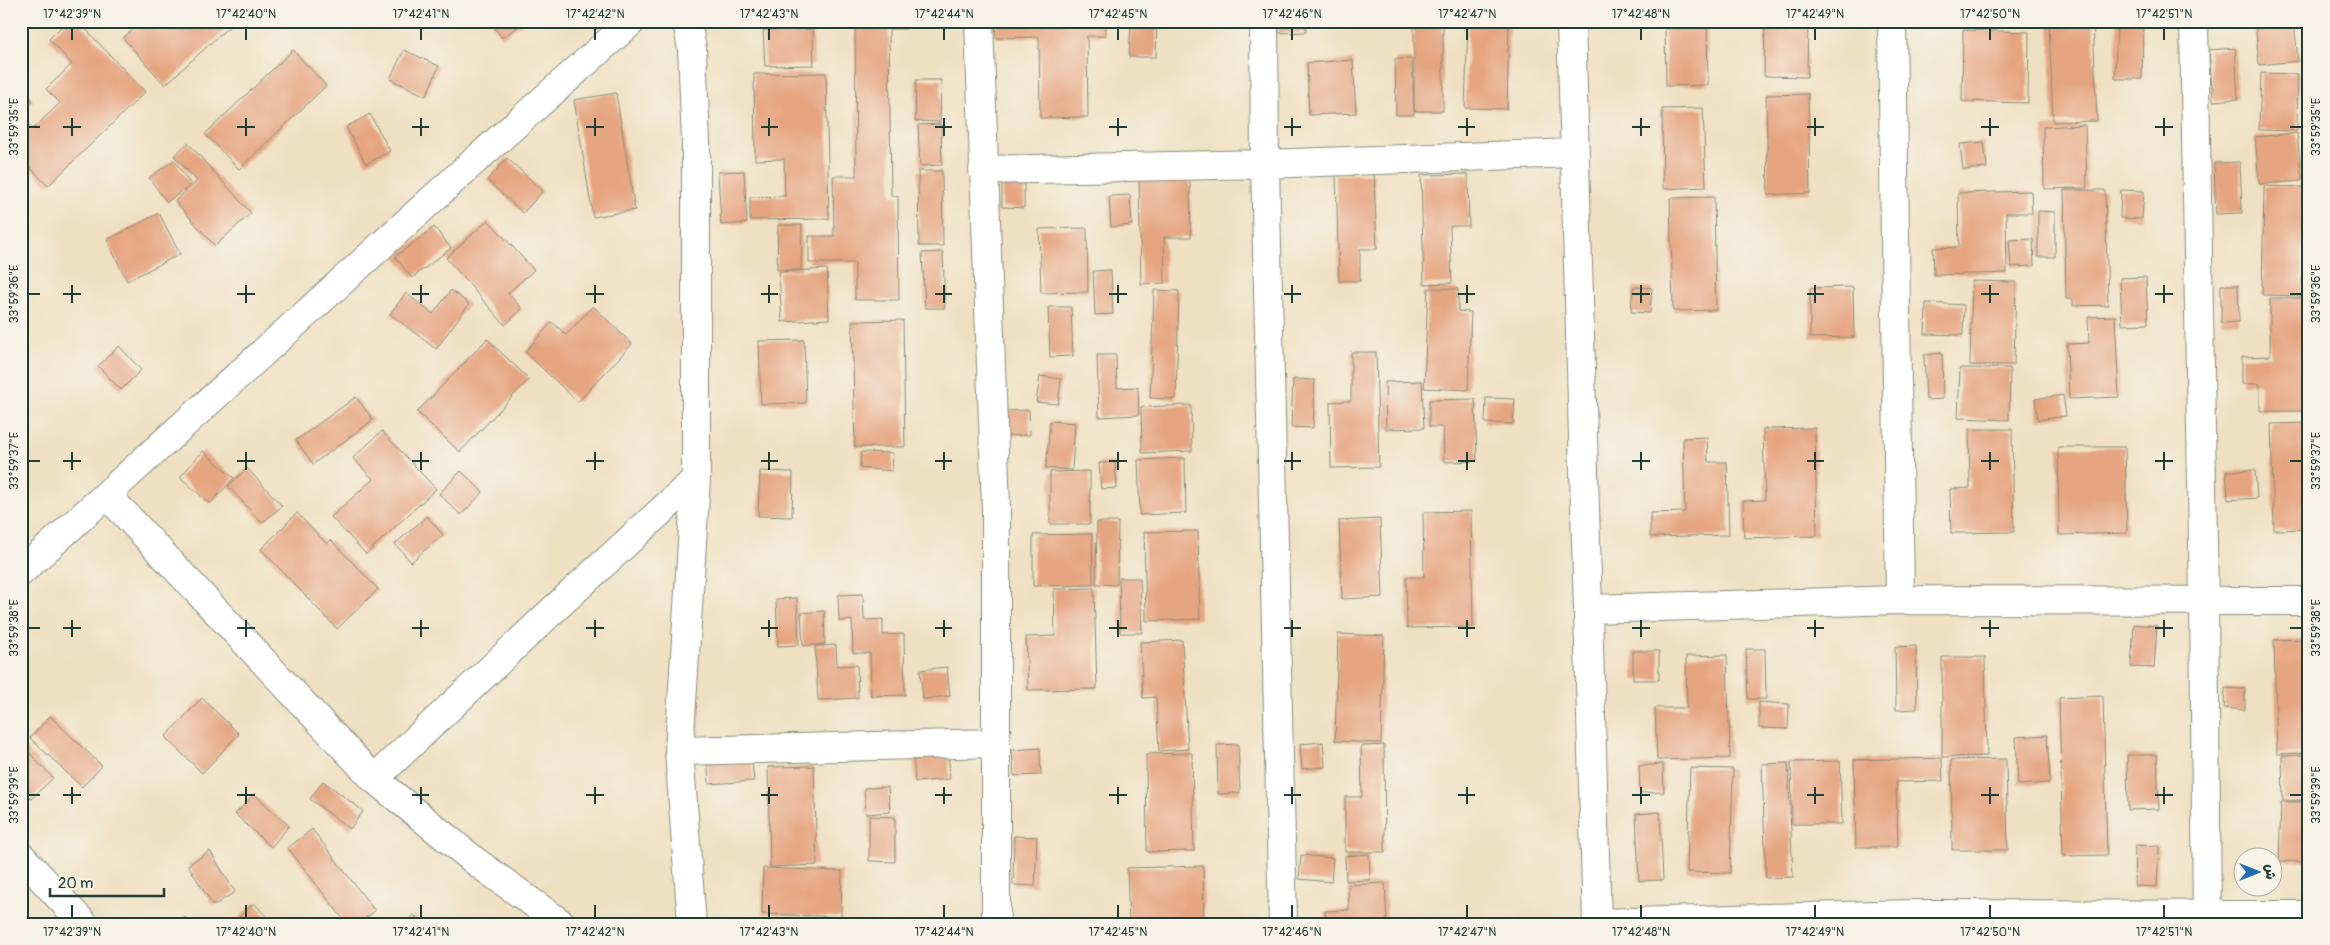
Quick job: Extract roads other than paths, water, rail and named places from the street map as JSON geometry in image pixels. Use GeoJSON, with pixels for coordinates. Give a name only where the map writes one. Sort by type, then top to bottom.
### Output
{"type":"FeatureCollection","features":[{"type":"Feature","properties":{"kind":"street"},"geometry":{"type":"LineString","coordinates":[[21,572],[470,165],[632,21]]}},
{"type":"Feature","properties":{"kind":"street"},"geometry":{"type":"LineString","coordinates":[[687,21],[692,49],[696,144],[696,479],[679,750],[692,924]]}},
{"type":"Feature","properties":{"kind":"street"},"geometry":{"type":"LineString","coordinates":[[979,21],[996,509],[996,924]]}},
{"type":"Feature","properties":{"kind":"street"},"geometry":{"type":"LineString","coordinates":[[1264,21],[1265,164],[1283,924]]}},
{"type":"Feature","properties":{"kind":"street"},"geometry":{"type":"LineString","coordinates":[[1571,21],[1597,923],[1913,919],[2206,919],[2309,914]]}},
{"type":"Feature","properties":{"kind":"street"},"geometry":{"type":"LineString","coordinates":[[1892,21],[1900,600]]}},
{"type":"Feature","properties":{"kind":"street"},"geometry":{"type":"LineString","coordinates":[[2194,21],[2204,602],[2206,919]]}},
{"type":"Feature","properties":{"kind":"street"},"geometry":{"type":"LineString","coordinates":[[983,170],[1265,164],[1574,153]]}},
{"type":"Feature","properties":{"kind":"street"},"geometry":{"type":"LineString","coordinates":[[374,779],[551,612],[696,479]]}},
{"type":"Feature","properties":{"kind":"street"},"geometry":{"type":"LineString","coordinates":[[107,495],[374,779],[475,861],[562,924]]}},
{"type":"Feature","properties":{"kind":"street"},"geometry":{"type":"LineString","coordinates":[[1588,608],[1900,600],[2309,601]]}},
{"type":"Feature","properties":{"kind":"street"},"geometry":{"type":"LineString","coordinates":[[679,750],[996,743]]}},
{"type":"Feature","properties":{"kind":"street"},"geometry":{"type":"LineString","coordinates":[[21,856],[84,924]]}}]}
